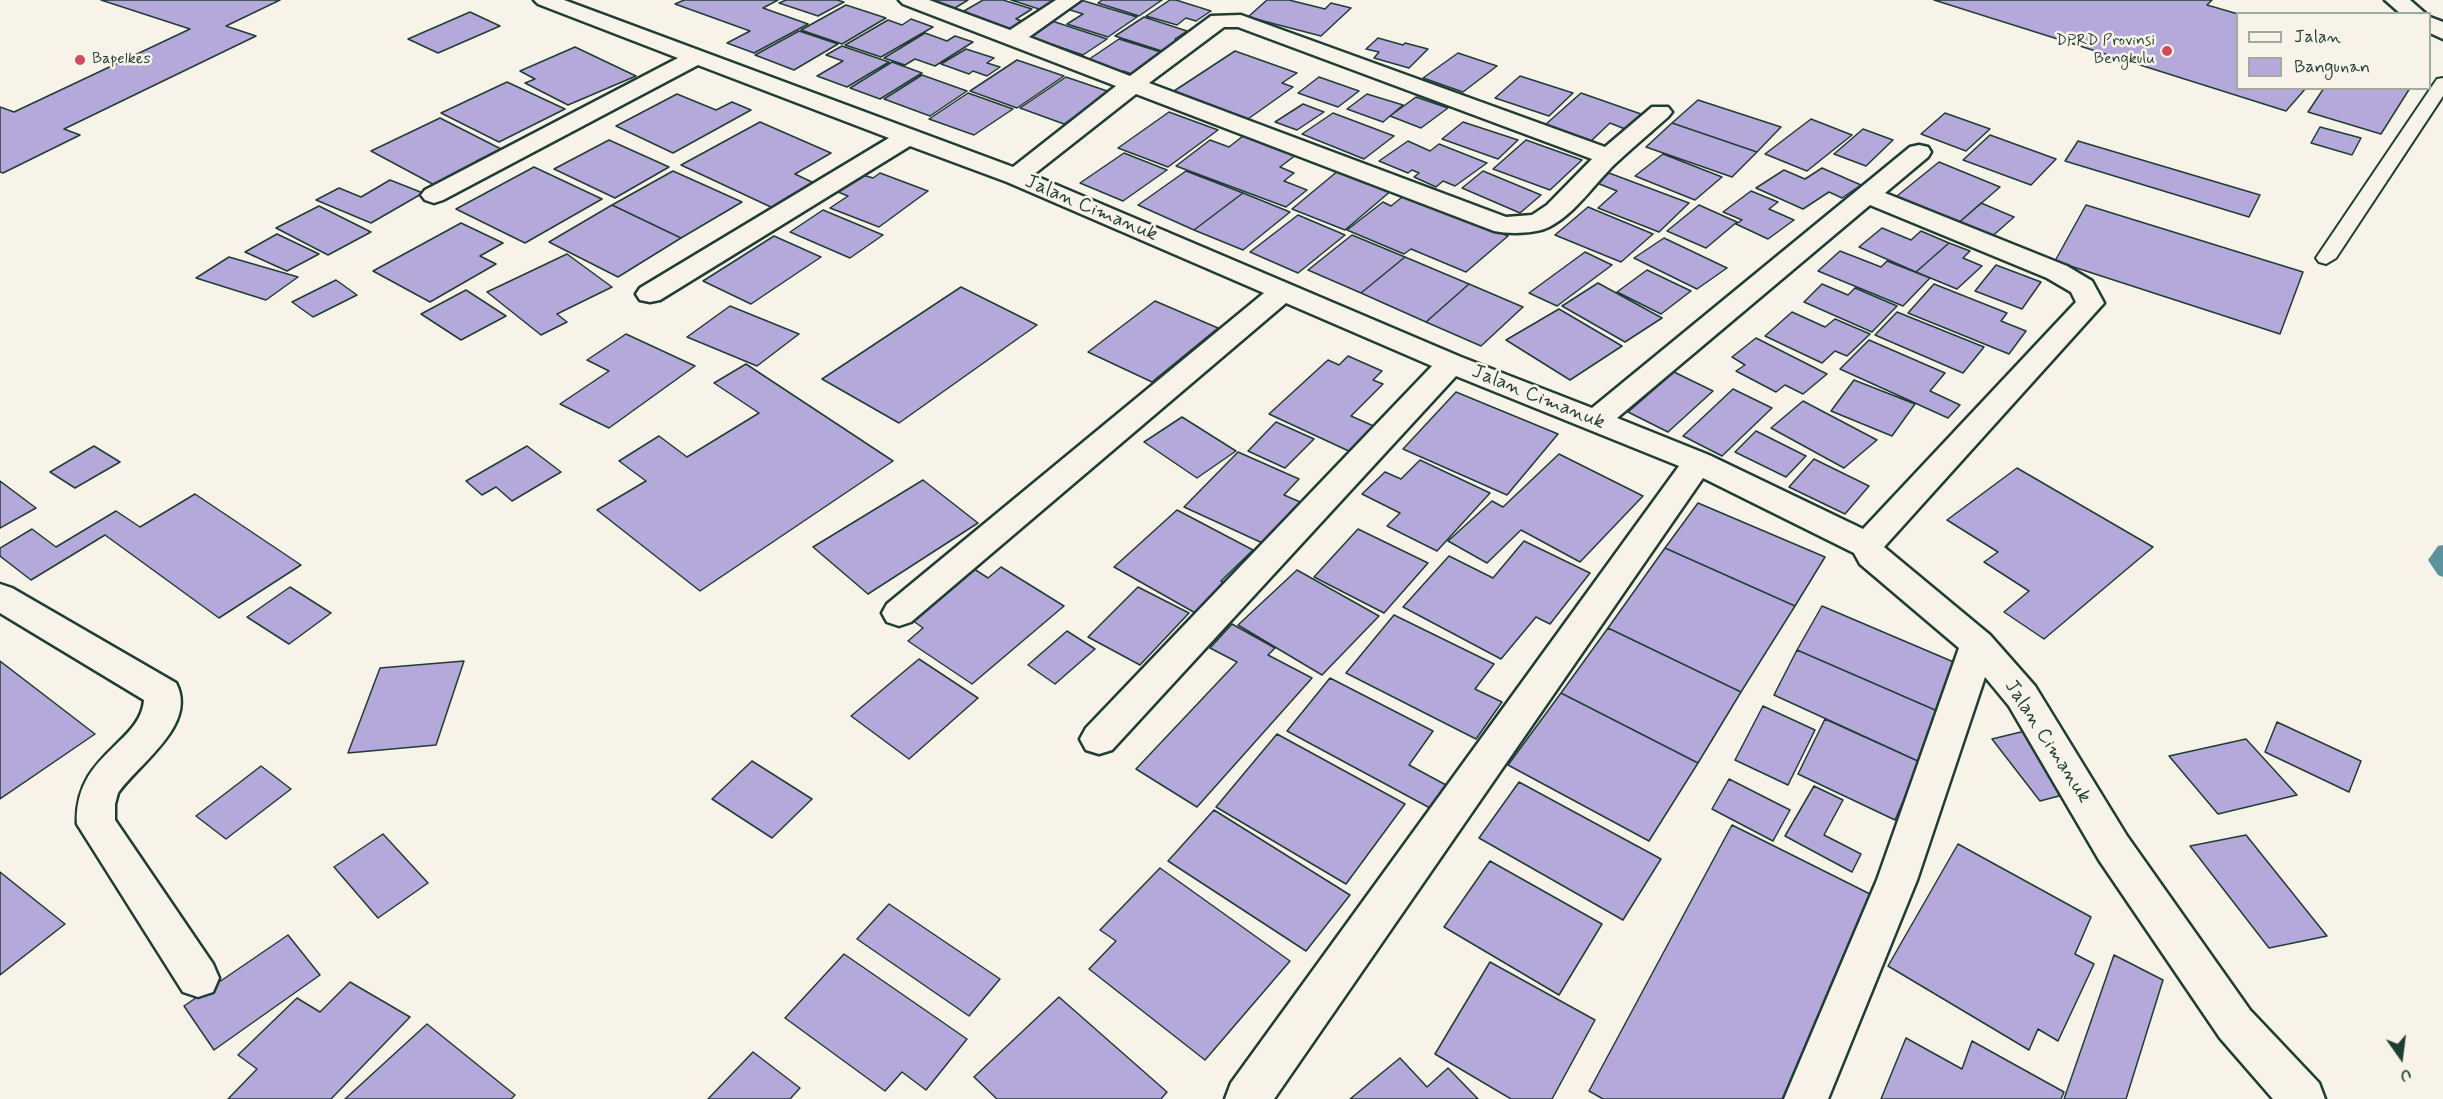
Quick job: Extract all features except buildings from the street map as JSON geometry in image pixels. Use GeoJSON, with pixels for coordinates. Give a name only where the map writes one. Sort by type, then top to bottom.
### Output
{"type":"FeatureCollection","features":[{"type":"Feature","properties":{"kind":"street","name":"Jalan Cimanuk"},"geometry":{"type":"LineString","coordinates":[[545,0],[1016,177],[1451,363],[1698,462],[1867,545],[1872,556],[1978,644],[2022,696],[2113,848],[2235,1024],[2303,1099]]}},
{"type":"Feature","properties":{"kind":"street"},"geometry":{"type":"LineString","coordinates":[[910,0],[1134,83],[1503,225],[1539,222],[1556,210],[1608,157],[1660,112]]}},
{"type":"Feature","properties":{"kind":"street"},"geometry":{"type":"LineString","coordinates":[[1013,38],[1070,0]]}},
{"type":"Feature","properties":{"kind":"street"},"geometry":{"type":"LineString","coordinates":[[2396,0],[2413,12]]}},
{"type":"Feature","properties":{"kind":"street"},"geometry":{"type":"LineString","coordinates":[[1016,177],[1134,83],[1219,21],[1241,21],[1608,157]]}},
{"type":"Feature","properties":{"kind":"street"},"geometry":{"type":"LineString","coordinates":[[434,195],[695,58]]}},
{"type":"Feature","properties":{"kind":"street"},"geometry":{"type":"LineString","coordinates":[[650,294],[909,136]]}},
{"type":"Feature","properties":{"kind":"street"},"geometry":{"type":"LineString","coordinates":[[1595,421],[1919,152]]}},
{"type":"Feature","properties":{"kind":"street"},"geometry":{"type":"LineString","coordinates":[[1867,195],[2057,272],[2082,287],[2090,303],[1867,545]]}},
{"type":"Feature","properties":{"kind":"street"},"geometry":{"type":"LineString","coordinates":[[899,614],[1284,290]]}},
{"type":"Feature","properties":{"kind":"street"},"geometry":{"type":"LineString","coordinates":[[1099,739],[1451,363]]}},
{"type":"Feature","properties":{"kind":"street"},"geometry":{"type":"LineString","coordinates":[[1247,1099],[1698,462]]}},
{"type":"Feature","properties":{"kind":"street"},"geometry":{"type":"LineString","coordinates":[[0,597],[163,693],[165,707],[155,724],[109,776],[96,800],[96,824],[198,978]]}},
{"type":"Feature","properties":{"kind":"street"},"geometry":{"type":"LineString","coordinates":[[1806,1099],[1897,880],[1978,644]]}},
{"type":"Feature","properties":{"kind":"lane"},"geometry":{"type":"LineString","coordinates":[[2326,258],[2443,83]]}},
{"type":"Feature","properties":{"kind":"waterway"},"geometry":{"type":"LineString","coordinates":[[2443,550],[2436,560],[2443,571]]}},
{"type":"Feature","properties":{"kind":"place","name":"DPRD Provinsi Bengkulu"},"geometry":{"type":"Point","coordinates":[2167,51]}},
{"type":"Feature","properties":{"kind":"place","name":"Bapelkes"},"geometry":{"type":"Point","coordinates":[80,60]}}]}
